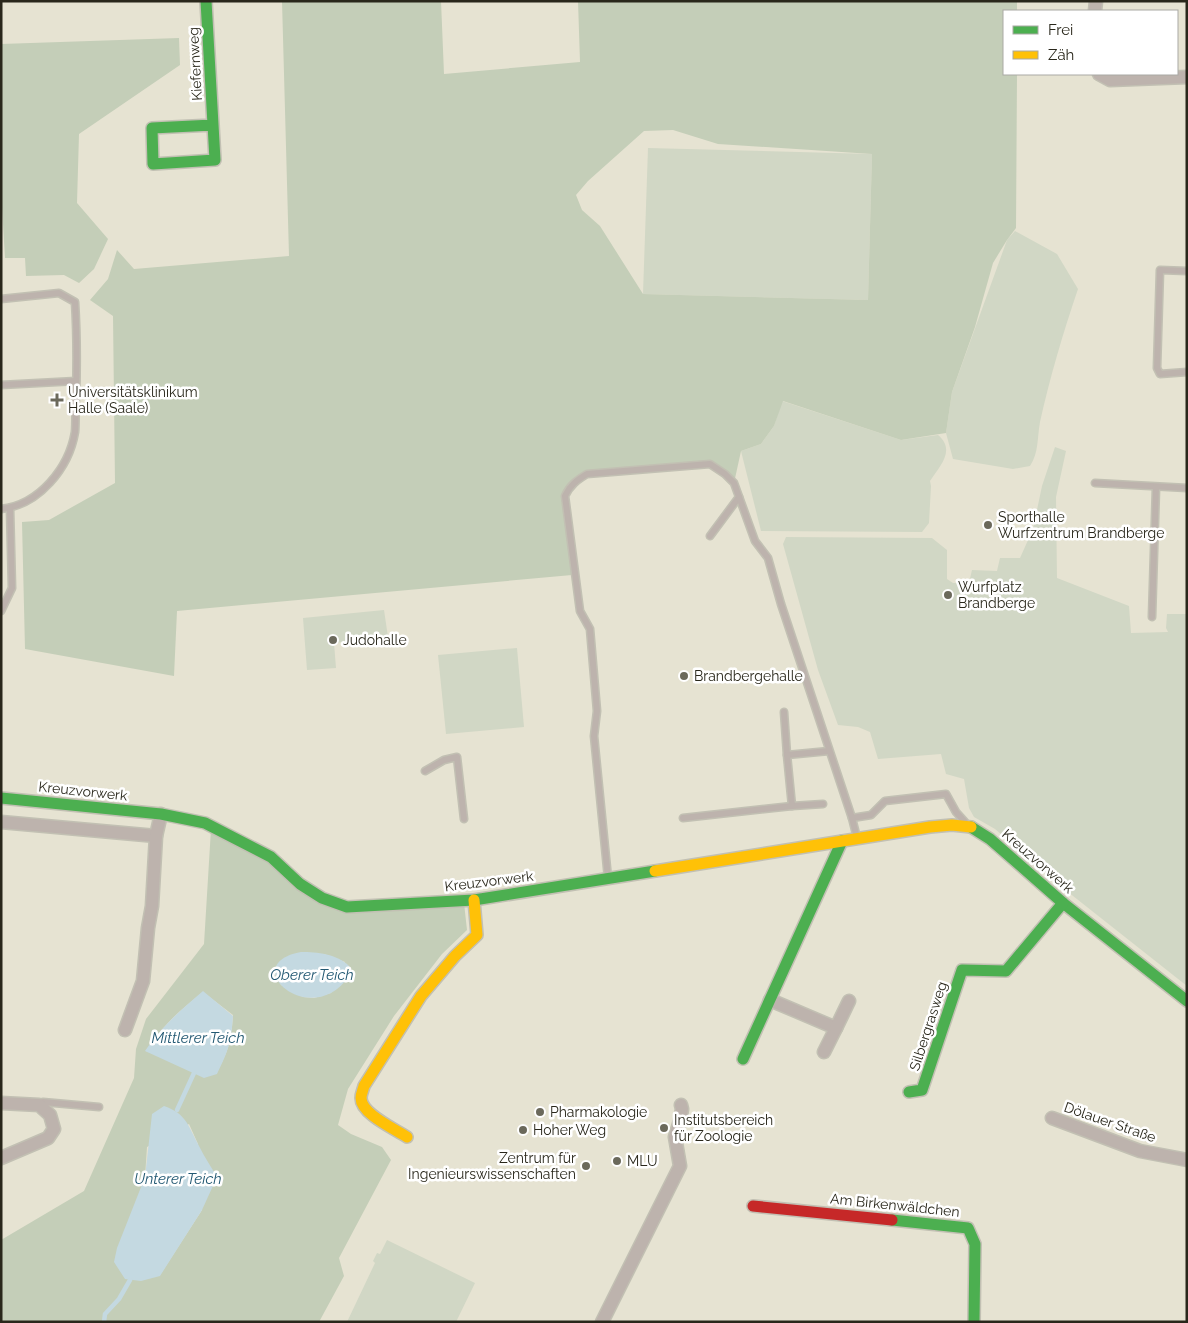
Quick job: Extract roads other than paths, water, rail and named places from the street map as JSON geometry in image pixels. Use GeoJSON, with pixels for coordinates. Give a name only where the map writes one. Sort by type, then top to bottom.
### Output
{"type":"FeatureCollection","features":[{"type":"Feature","properties":{"kind":"street","name":"Kiefernweg"},"geometry":{"type":"LineString","coordinates":[[206,1],[215,160],[153,164],[152,128],[213,125]]}},
{"type":"Feature","properties":{"kind":"street"},"geometry":{"type":"LineString","coordinates":[[1101,75],[1110,80],[1187,77]]}},
{"type":"Feature","properties":{"kind":"street","name":"Kreuzvorwerk"},"geometry":{"type":"LineString","coordinates":[[1,798],[161,814],[206,822],[271,857],[300,884],[322,898],[348,907],[474,900],[930,827],[969,826],[990,839],[1063,903],[1187,1001]]}},
{"type":"Feature","properties":{"kind":"street"},"geometry":{"type":"LineString","coordinates":[[125,1030],[143,981],[152,906],[156,836],[161,814]]}},
{"type":"Feature","properties":{"kind":"street"},"geometry":{"type":"LineString","coordinates":[[1,822],[156,836]]}},
{"type":"Feature","properties":{"kind":"street"},"geometry":{"type":"LineString","coordinates":[[743,1059],[842,841]]}},
{"type":"Feature","properties":{"kind":"street"},"geometry":{"type":"LineString","coordinates":[[407,1137],[367,1111],[361,1099],[362,1093],[372,1072],[421,996],[455,956],[477,935],[474,900]]}},
{"type":"Feature","properties":{"kind":"street","name":"Silbergrasweg"},"geometry":{"type":"LineString","coordinates":[[909,1092],[922,1090],[962,970],[1006,971],[1063,903]]}},
{"type":"Feature","properties":{"kind":"street"},"geometry":{"type":"LineString","coordinates":[[770,1000],[836,1028]]}},
{"type":"Feature","properties":{"kind":"street"},"geometry":{"type":"LineString","coordinates":[[824,1052],[849,1001]]}},
{"type":"Feature","properties":{"kind":"street"},"geometry":{"type":"LineString","coordinates":[[1,1103],[39,1105],[50,1115],[54,1129],[48,1138],[1,1158]]}},
{"type":"Feature","properties":{"kind":"street"},"geometry":{"type":"LineString","coordinates":[[602,1322],[680,1166],[675,1137],[680,1121],[681,1105]]}},
{"type":"Feature","properties":{"kind":"street","name":"Dölauer Straße"},"geometry":{"type":"LineString","coordinates":[[1052,1118],[1140,1150],[1187,1160]]}},
{"type":"Feature","properties":{"kind":"street","name":"Am Birkenwäldchen"},"geometry":{"type":"LineString","coordinates":[[754,1206],[968,1228],[975,1244],[974,1322]]}},
{"type":"Feature","properties":{"kind":"lane"},"geometry":{"type":"LineString","coordinates":[[1187,271],[1160,270],[1157,368],[1160,374],[1187,372]]}},
{"type":"Feature","properties":{"kind":"lane"},"geometry":{"type":"LineString","coordinates":[[1,299],[59,293],[75,302],[77,344],[75,432],[64,463],[46,489],[16,507],[1,509]]}},
{"type":"Feature","properties":{"kind":"lane"},"geometry":{"type":"LineString","coordinates":[[1,385],[76,381]]}},
{"type":"Feature","properties":{"kind":"lane"},"geometry":{"type":"LineString","coordinates":[[608,879],[594,736],[598,711],[590,629],[580,611],[565,496],[576,480],[587,474],[710,464],[734,483],[755,541],[768,558],[781,604],[857,838]]}},
{"type":"Feature","properties":{"kind":"lane"},"geometry":{"type":"LineString","coordinates":[[1095,483],[1187,488]]}},
{"type":"Feature","properties":{"kind":"lane"},"geometry":{"type":"LineString","coordinates":[[1152,617],[1156,487]]}},
{"type":"Feature","properties":{"kind":"lane"},"geometry":{"type":"LineString","coordinates":[[710,536],[739,498]]}},
{"type":"Feature","properties":{"kind":"lane"},"geometry":{"type":"LineString","coordinates":[[1,611],[12,588],[10,508]]}},
{"type":"Feature","properties":{"kind":"lane"},"geometry":{"type":"LineString","coordinates":[[784,712],[792,806]]}},
{"type":"Feature","properties":{"kind":"lane"},"geometry":{"type":"LineString","coordinates":[[787,755],[829,751]]}},
{"type":"Feature","properties":{"kind":"lane"},"geometry":{"type":"LineString","coordinates":[[425,771],[444,760],[457,757],[464,819]]}},
{"type":"Feature","properties":{"kind":"lane"},"geometry":{"type":"LineString","coordinates":[[852,818],[871,815],[885,801],[946,794],[956,812],[969,826]]}},
{"type":"Feature","properties":{"kind":"lane"},"geometry":{"type":"LineString","coordinates":[[683,818],[823,804]]}},
{"type":"Feature","properties":{"kind":"lane"},"geometry":{"type":"LineString","coordinates":[[39,1105],[43,1102],[99,1107]]}},
{"type":"Feature","properties":{"kind":"water","name":"Oberer Teich"},"geometry":{"type":"Polygon","coordinates":[[[301,952],[320,953],[339,959],[349,966],[349,976],[333,992],[316,998],[300,996],[286,990],[277,980],[275,969],[283,959],[301,952]]]}},
{"type":"Feature","properties":{"kind":"water","name":"Mittlerer Teich"},"geometry":{"type":"Polygon","coordinates":[[[203,991],[233,1016],[229,1046],[217,1074],[204,1078],[145,1051],[165,1026],[203,991]]]}},
{"type":"Feature","properties":{"kind":"water","name":"Unterer Teich"},"geometry":{"type":"Polygon","coordinates":[[[164,1106],[178,1113],[186,1122],[217,1177],[202,1210],[160,1276],[141,1281],[125,1279],[114,1262],[117,1248],[145,1177],[152,1114],[164,1106]]]}},
{"type":"Feature","properties":{"kind":"waterway"},"geometry":{"type":"LineString","coordinates":[[177,1110],[194,1073]]}},
{"type":"Feature","properties":{"kind":"waterway"},"geometry":{"type":"LineString","coordinates":[[104,1322],[105,1314],[119,1299],[130,1280]]}},
{"type":"Feature","properties":{"kind":"place","name":"Universitätsklinikum Halle (Saale)"},"geometry":{"type":"Point","coordinates":[57,400]}},
{"type":"Feature","properties":{"kind":"place","name":"Sporthalle Wurfzentrum Brandberge"},"geometry":{"type":"Point","coordinates":[988,525]}},
{"type":"Feature","properties":{"kind":"place","name":"Wurfplatz Brandberge"},"geometry":{"type":"Point","coordinates":[948,595]}},
{"type":"Feature","properties":{"kind":"place","name":"Judohalle"},"geometry":{"type":"Point","coordinates":[333,640]}},
{"type":"Feature","properties":{"kind":"place","name":"Brandbergehalle"},"geometry":{"type":"Point","coordinates":[684,676]}},
{"type":"Feature","properties":{"kind":"place","name":"Pharmakologie"},"geometry":{"type":"Point","coordinates":[540,1112]}},
{"type":"Feature","properties":{"kind":"place","name":"Institutsbereich für Zoologie"},"geometry":{"type":"Point","coordinates":[664,1128]}},
{"type":"Feature","properties":{"kind":"place","name":"Hoher Weg"},"geometry":{"type":"Point","coordinates":[523,1130]}},
{"type":"Feature","properties":{"kind":"place","name":"MLU"},"geometry":{"type":"Point","coordinates":[617,1161]}},
{"type":"Feature","properties":{"kind":"place","name":"Zentrum für Ingenieurswissenschaften"},"geometry":{"type":"Point","coordinates":[586,1166]}}]}
